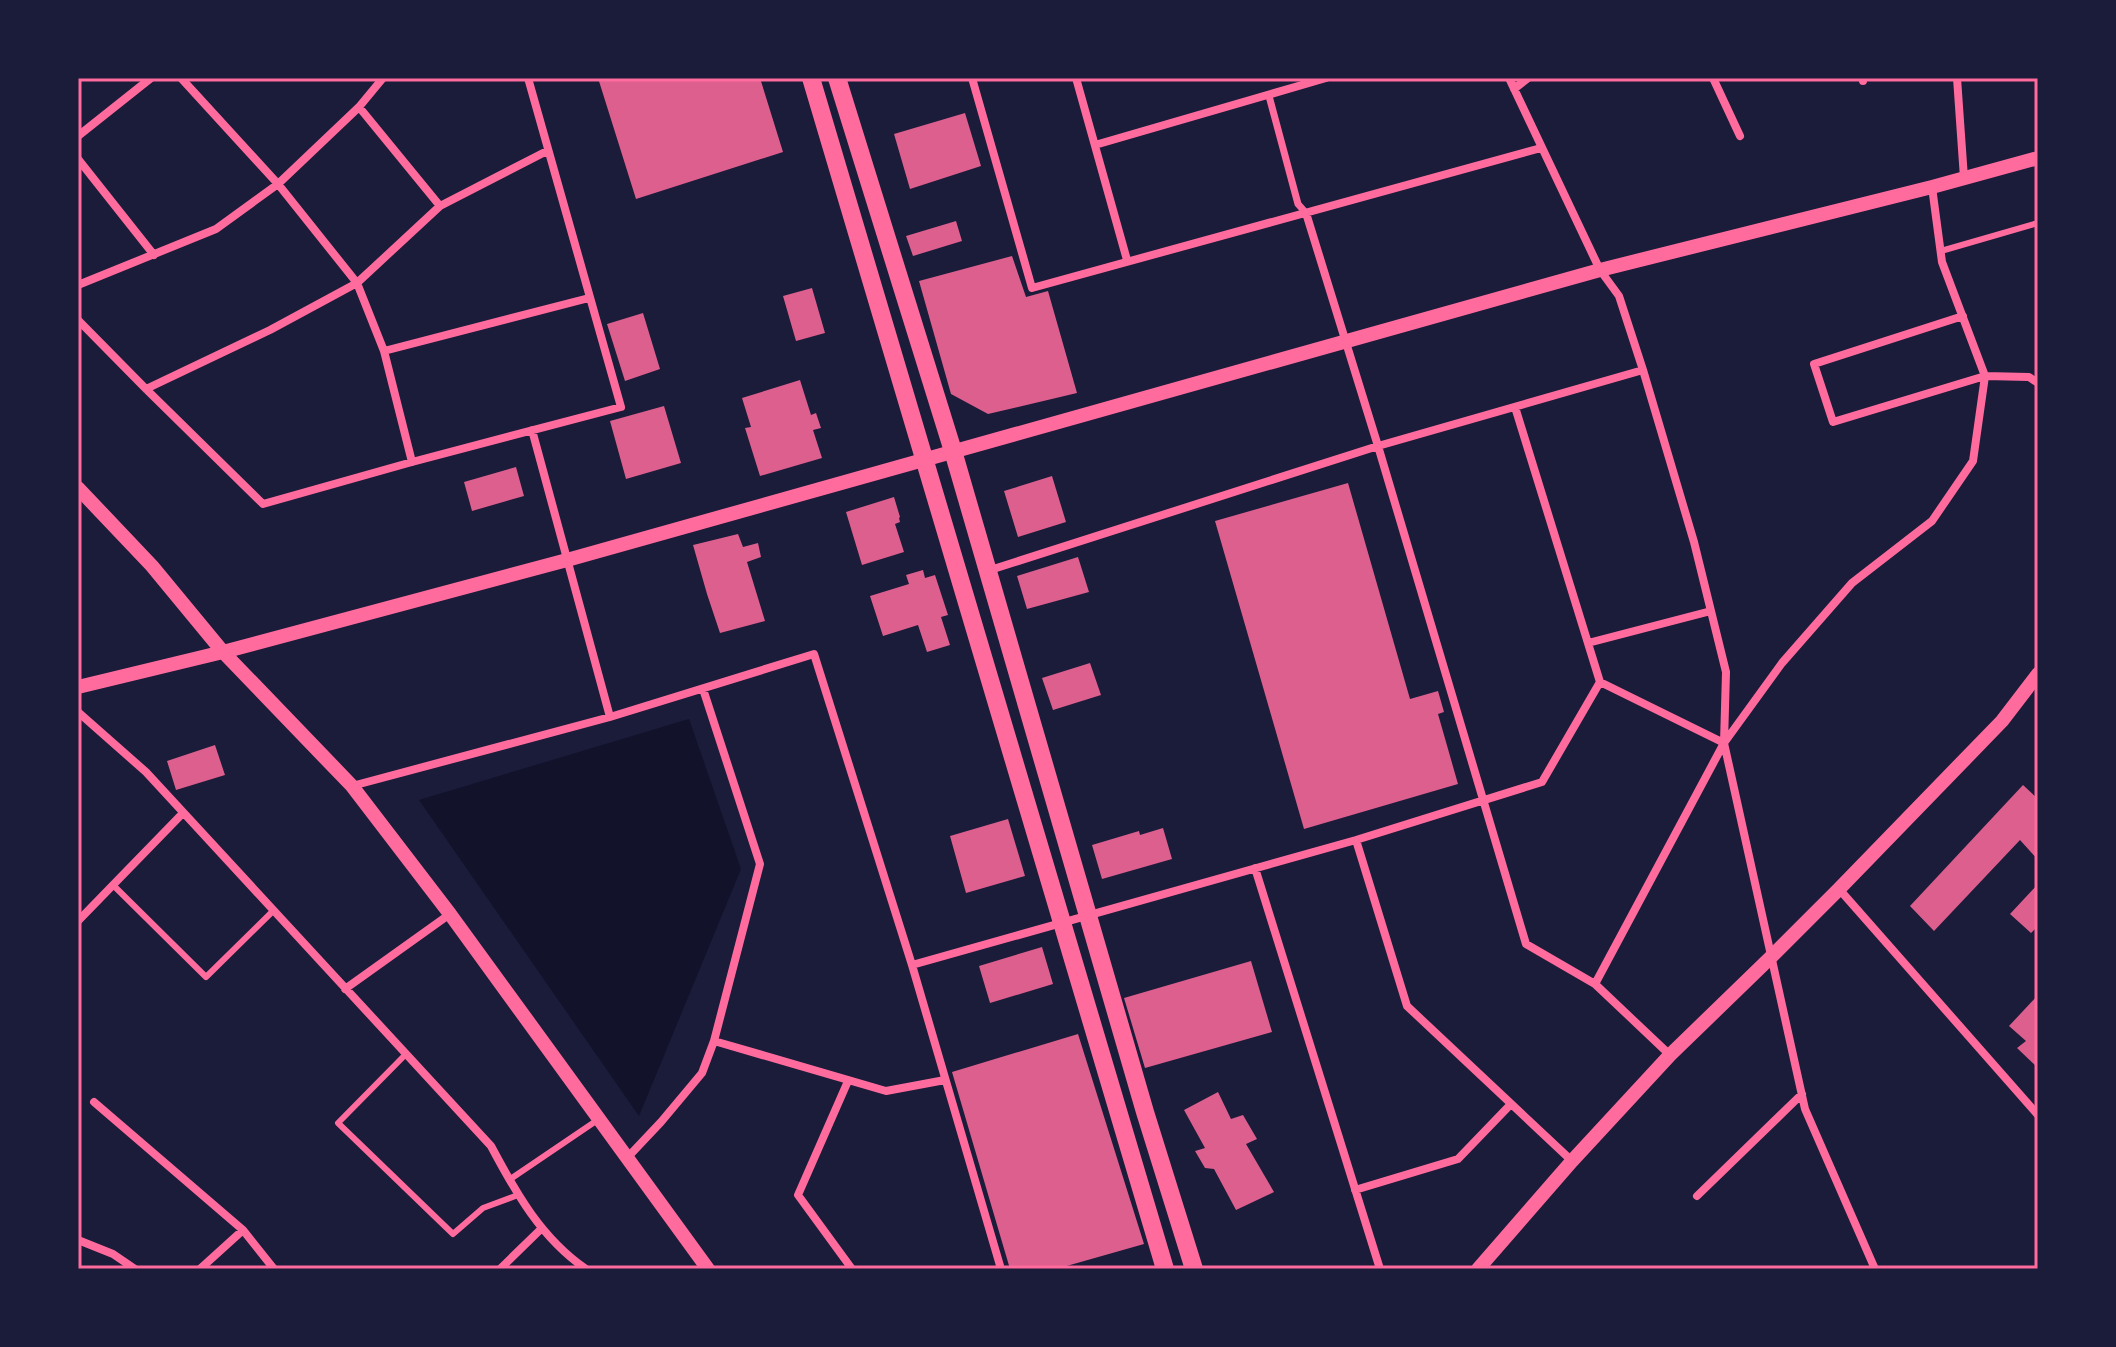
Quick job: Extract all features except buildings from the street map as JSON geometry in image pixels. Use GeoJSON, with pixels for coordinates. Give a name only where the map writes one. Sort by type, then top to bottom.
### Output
{"type":"FeatureCollection","features":[{"type":"Feature","properties":{"kind":"highway"},"geometry":{"type":"LineString","coordinates":[[811,78],[1165,1269]]}},
{"type":"Feature","properties":{"kind":"highway"},"geometry":{"type":"LineString","coordinates":[[837,78],[953,451],[1145,1112],[1194,1269]]}},
{"type":"Feature","properties":{"kind":"street"},"geometry":{"type":"LineString","coordinates":[[78,136],[151,78]]}},
{"type":"Feature","properties":{"kind":"street"},"geometry":{"type":"LineString","coordinates":[[181,78],[278,184],[357,283],[384,351],[412,462]]}},
{"type":"Feature","properties":{"kind":"street"},"geometry":{"type":"LineString","coordinates":[[78,285],[216,229],[278,184],[359,107],[383,78]]}},
{"type":"Feature","properties":{"kind":"street"},"geometry":{"type":"LineString","coordinates":[[78,320],[263,504],[621,407],[528,78]]}},
{"type":"Feature","properties":{"kind":"street"},"geometry":{"type":"LineString","coordinates":[[972,78],[1032,288],[1541,148]]}},
{"type":"Feature","properties":{"kind":"street"},"geometry":{"type":"LineString","coordinates":[[1076,78],[1127,260]]}},
{"type":"Feature","properties":{"kind":"street"},"geometry":{"type":"LineString","coordinates":[[1095,145],[1326,78]]}},
{"type":"Feature","properties":{"kind":"street"},"geometry":{"type":"LineString","coordinates":[[1509,78],[1600,270],[1619,296],[1643,370],[1694,542],[1726,672],[1724,743],[1805,1109],[1875,1269]]}},
{"type":"Feature","properties":{"kind":"street"},"geometry":{"type":"LineString","coordinates":[[1514,89],[1528,78]]}},
{"type":"Feature","properties":{"kind":"street"},"geometry":{"type":"LineString","coordinates":[[1713,78],[1740,136]]}},
{"type":"Feature","properties":{"kind":"street"},"geometry":{"type":"LineString","coordinates":[[1957,78],[1964,178]]}},
{"type":"Feature","properties":{"kind":"street"},"geometry":{"type":"LineString","coordinates":[[1269,96],[1298,204],[1306,213],[1346,341],[1526,944],[1595,984],[1670,1055]]}},
{"type":"Feature","properties":{"kind":"street"},"geometry":{"type":"LineString","coordinates":[[359,107],[440,206]]}},
{"type":"Feature","properties":{"kind":"street"},"geometry":{"type":"LineString","coordinates":[[146,389],[270,330],[357,283],[440,206],[547,151]]}},
{"type":"Feature","properties":{"kind":"street"},"geometry":{"type":"LineString","coordinates":[[78,687],[223,652],[567,560],[1600,270],[2038,158]]}},
{"type":"Feature","properties":{"kind":"street"},"geometry":{"type":"LineString","coordinates":[[78,159],[154,255]]}},
{"type":"Feature","properties":{"kind":"street"},"geometry":{"type":"LineString","coordinates":[[1595,984],[1724,743],[1782,663],[1852,583],[1932,521],[1973,461],[1985,376],[1942,262],[1932,187]]}},
{"type":"Feature","properties":{"kind":"street"},"geometry":{"type":"LineString","coordinates":[[384,351],[589,298]]}},
{"type":"Feature","properties":{"kind":"street"},"geometry":{"type":"LineString","coordinates":[[1963,316],[1814,364],[1833,422],[1985,376],[2029,377],[2038,383]]}},
{"type":"Feature","properties":{"kind":"street"},"geometry":{"type":"LineString","coordinates":[[986,571],[1378,446],[1643,370]]}},
{"type":"Feature","properties":{"kind":"street"},"geometry":{"type":"LineString","coordinates":[[1515,407],[1600,682],[1724,743]]}},
{"type":"Feature","properties":{"kind":"street"},"geometry":{"type":"LineString","coordinates":[[532,430],[610,717]]}},
{"type":"Feature","properties":{"kind":"street"},"geometry":{"type":"LineString","coordinates":[[78,488],[152,566],[223,652],[352,786],[450,914],[708,1269]]}},
{"type":"Feature","properties":{"kind":"street"},"geometry":{"type":"LineString","coordinates":[[1588,643],[1711,611]]}},
{"type":"Feature","properties":{"kind":"street"},"geometry":{"type":"LineString","coordinates":[[352,786],[610,717],[814,654],[912,965],[1001,1269]]}},
{"type":"Feature","properties":{"kind":"street"},"geometry":{"type":"LineString","coordinates":[[1478,1269],[1670,1055],[1839,889],[2002,721],[2038,674]]}},
{"type":"Feature","properties":{"kind":"street"},"geometry":{"type":"LineString","coordinates":[[912,965],[1356,840],[1542,782],[1600,682]]}},
{"type":"Feature","properties":{"kind":"street"},"geometry":{"type":"LineString","coordinates":[[627,1158],[702,1073],[714,1041],[760,864],[703,689]]}},
{"type":"Feature","properties":{"kind":"street"},"geometry":{"type":"LineString","coordinates":[[78,712],[146,772],[491,1146],[541,1229],[586,1269]]}},
{"type":"Feature","properties":{"kind":"street"},"geometry":{"type":"LineString","coordinates":[[78,921],[183,813]]}},
{"type":"Feature","properties":{"kind":"street"},"geometry":{"type":"LineString","coordinates":[[1356,840],[1407,1006],[1572,1161]]}},
{"type":"Feature","properties":{"kind":"street"},"geometry":{"type":"LineString","coordinates":[[1255,868],[1380,1269]]}},
{"type":"Feature","properties":{"kind":"street"},"geometry":{"type":"LineString","coordinates":[[1839,889],[2038,1115]]}},
{"type":"Feature","properties":{"kind":"street"},"geometry":{"type":"LineString","coordinates":[[345,989],[450,914]]}},
{"type":"Feature","properties":{"kind":"street"},"geometry":{"type":"LineString","coordinates":[[714,1041],[886,1091],[945,1080]]}},
{"type":"Feature","properties":{"kind":"street"},"geometry":{"type":"LineString","coordinates":[[848,1081],[798,1195],[852,1269]]}},
{"type":"Feature","properties":{"kind":"street"},"geometry":{"type":"LineString","coordinates":[[1697,1196],[1802,1094]]}},
{"type":"Feature","properties":{"kind":"street"},"geometry":{"type":"LineString","coordinates":[[94,1102],[243,1230],[274,1269]]}},
{"type":"Feature","properties":{"kind":"street"},"geometry":{"type":"LineString","coordinates":[[1355,1190],[1458,1159],[1511,1104]]}},
{"type":"Feature","properties":{"kind":"street"},"geometry":{"type":"LineString","coordinates":[[500,1269],[541,1229]]}},
{"type":"Feature","properties":{"kind":"street"},"geometry":{"type":"LineString","coordinates":[[200,1269],[243,1230]]}},
{"type":"Feature","properties":{"kind":"street"},"geometry":{"type":"LineString","coordinates":[[78,1240],[113,1254],[135,1269]]}},
{"type":"Feature","properties":{"kind":"lane"},"geometry":{"type":"LineString","coordinates":[[1941,251],[2038,223]]}},
{"type":"Feature","properties":{"kind":"lane"},"geometry":{"type":"LineString","coordinates":[[113,885],[206,977],[273,911]]}},
{"type":"Feature","properties":{"kind":"lane"},"geometry":{"type":"LineString","coordinates":[[406,1054],[338,1123],[453,1234],[483,1208],[518,1195]]}},
{"type":"Feature","properties":{"kind":"lane"},"geometry":{"type":"LineString","coordinates":[[509,1180],[599,1119]]}},
{"type":"Feature","properties":{"kind":"shaded area"},"geometry":{"type":"Polygon","coordinates":[[[689,719],[741,869],[639,1116],[419,800],[689,719]]]}}]}
